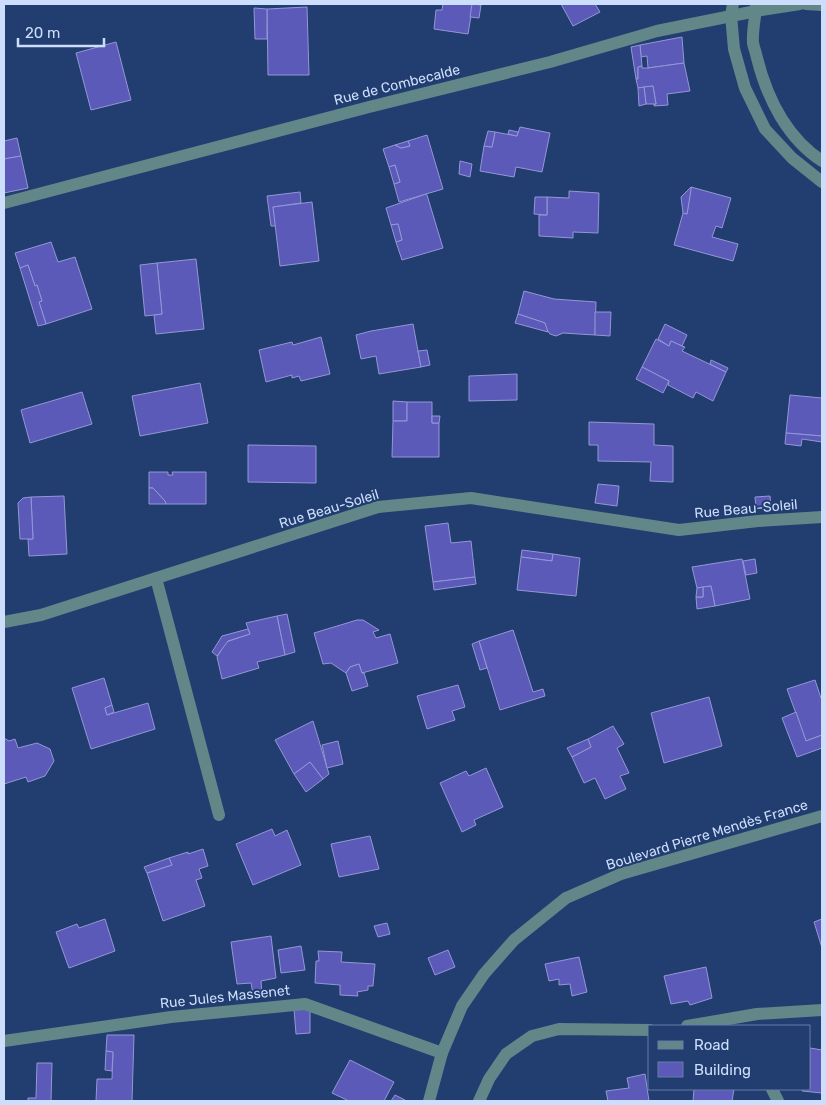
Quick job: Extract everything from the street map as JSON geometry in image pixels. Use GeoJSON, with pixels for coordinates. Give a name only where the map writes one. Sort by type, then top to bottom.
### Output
{"type":"FeatureCollection","features":[{"type":"Feature","properties":{"kind":"street","name":"Rue de Combecalde"},"geometry":{"type":"LineString","coordinates":[[4,203],[369,107],[550,62],[732,10],[800,4]]}},
{"type":"Feature","properties":{"kind":"street"},"geometry":{"type":"LineString","coordinates":[[806,4],[822,5]]}},
{"type":"Feature","properties":{"kind":"street"},"geometry":{"type":"LineString","coordinates":[[756,7],[753,42],[761,73],[773,104],[792,133],[822,161]]}},
{"type":"Feature","properties":{"kind":"street"},"geometry":{"type":"LineString","coordinates":[[732,10],[734,49],[745,88],[765,129],[792,158],[822,182]]}},
{"type":"Feature","properties":{"kind":"street","name":"Rue Beau-Soleil"},"geometry":{"type":"LineString","coordinates":[[4,622],[41,615],[378,507],[471,498],[679,530],[758,521],[822,517]]}},
{"type":"Feature","properties":{"kind":"street"},"geometry":{"type":"LineString","coordinates":[[156,578],[219,815]]}},
{"type":"Feature","properties":{"kind":"street","name":"Boulevard Pierre Mendès France"},"geometry":{"type":"LineString","coordinates":[[429,1101],[442,1053],[462,1006],[484,974],[514,940],[566,898],[621,874],[822,816]]}},
{"type":"Feature","properties":{"kind":"street","name":"Rue Jules Massenet"},"geometry":{"type":"LineString","coordinates":[[4,1041],[171,1017],[305,1004],[442,1053]]}},
{"type":"Feature","properties":{"kind":"street"},"geometry":{"type":"LineString","coordinates":[[699,1025],[758,1020],[822,1010]]}},
{"type":"Feature","properties":{"kind":"street"},"geometry":{"type":"LineString","coordinates":[[479,1101],[489,1079],[506,1054],[532,1036],[559,1029],[648,1030]]}},
{"type":"Feature","properties":{"kind":"building"},"geometry":{"type":"Polygon","coordinates":[[[443,4],[473,4],[468,34],[434,29],[436,10],[442,10],[443,4]]]}},
{"type":"Feature","properties":{"kind":"building"},"geometry":{"type":"Polygon","coordinates":[[[472,4],[481,5],[479,18],[470,17],[472,4]]]}},
{"type":"Feature","properties":{"kind":"building"},"geometry":{"type":"Polygon","coordinates":[[[561,4],[595,4],[600,12],[573,26],[561,4]]]}},
{"type":"Feature","properties":{"kind":"building"},"geometry":{"type":"Polygon","coordinates":[[[307,7],[309,75],[268,75],[267,9],[307,7]]]}},
{"type":"Feature","properties":{"kind":"building"},"geometry":{"type":"Polygon","coordinates":[[[254,8],[267,9],[267,39],[255,39],[254,8]]]}},
{"type":"Feature","properties":{"kind":"building"},"geometry":{"type":"Polygon","coordinates":[[[682,37],[684,63],[648,68],[647,56],[641,57],[640,45],[682,37]]]}},
{"type":"Feature","properties":{"kind":"building"},"geometry":{"type":"Polygon","coordinates":[[[116,42],[131,100],[91,110],[76,53],[116,42]]]}},
{"type":"Feature","properties":{"kind":"building"},"geometry":{"type":"Polygon","coordinates":[[[640,45],[642,66],[638,67],[638,79],[636,79],[631,47],[640,45]]]}},
{"type":"Feature","properties":{"kind":"building"},"geometry":{"type":"Polygon","coordinates":[[[684,63],[690,91],[667,94],[668,105],[654,106],[656,104],[653,86],[638,88],[636,79],[638,79],[638,67],[648,68],[684,63]]]}},
{"type":"Feature","properties":{"kind":"building"},"geometry":{"type":"Polygon","coordinates":[[[653,86],[656,104],[646,104],[644,87],[653,86]]]}},
{"type":"Feature","properties":{"kind":"building"},"geometry":{"type":"Polygon","coordinates":[[[644,87],[646,104],[639,106],[638,88],[644,87]]]}},
{"type":"Feature","properties":{"kind":"building"},"geometry":{"type":"Polygon","coordinates":[[[520,127],[550,133],[542,172],[516,167],[514,177],[480,171],[484,146],[492,147],[495,132],[517,136],[520,127]]]}},
{"type":"Feature","properties":{"kind":"building"},"geometry":{"type":"Polygon","coordinates":[[[509,130],[518,132],[517,136],[508,134],[509,130]]]}},
{"type":"Feature","properties":{"kind":"building"},"geometry":{"type":"Polygon","coordinates":[[[488,131],[495,132],[492,147],[484,146],[488,131]]]}},
{"type":"Feature","properties":{"kind":"building"},"geometry":{"type":"Polygon","coordinates":[[[427,135],[443,189],[399,202],[394,184],[400,182],[395,165],[389,167],[383,149],[395,145],[401,148],[410,146],[408,141],[427,135]]]}},
{"type":"Feature","properties":{"kind":"building"},"geometry":{"type":"Polygon","coordinates":[[[17,138],[21,156],[4,159],[4,141],[17,138]]]}},
{"type":"Feature","properties":{"kind":"building"},"geometry":{"type":"Polygon","coordinates":[[[408,141],[410,146],[401,148],[395,145],[408,141]]]}},
{"type":"Feature","properties":{"kind":"building"},"geometry":{"type":"Polygon","coordinates":[[[21,156],[28,188],[4,193],[4,159],[21,156]]]}},
{"type":"Feature","properties":{"kind":"building"},"geometry":{"type":"Polygon","coordinates":[[[460,161],[472,164],[470,177],[459,174],[460,161]]]}},
{"type":"Feature","properties":{"kind":"building"},"geometry":{"type":"Polygon","coordinates":[[[395,165],[400,182],[394,184],[389,167],[395,165]]]}},
{"type":"Feature","properties":{"kind":"building"},"geometry":{"type":"Polygon","coordinates":[[[691,187],[731,198],[722,228],[716,226],[712,237],[738,244],[733,261],[674,245],[683,213],[687,214],[691,187]]]}},
{"type":"Feature","properties":{"kind":"building"},"geometry":{"type":"Polygon","coordinates":[[[691,187],[687,214],[683,213],[681,197],[691,187]]]}},
{"type":"Feature","properties":{"kind":"building"},"geometry":{"type":"Polygon","coordinates":[[[569,191],[599,193],[598,233],[573,232],[573,238],[539,236],[539,215],[547,215],[547,197],[569,198],[569,191]]]}},
{"type":"Feature","properties":{"kind":"building"},"geometry":{"type":"Polygon","coordinates":[[[300,192],[301,203],[273,207],[276,226],[271,226],[267,196],[300,192]]]}},
{"type":"Feature","properties":{"kind":"building"},"geometry":{"type":"Polygon","coordinates":[[[426,194],[443,248],[402,260],[396,242],[402,240],[398,224],[391,225],[386,208],[426,194]]]}},
{"type":"Feature","properties":{"kind":"building"},"geometry":{"type":"Polygon","coordinates":[[[535,197],[547,197],[547,215],[534,214],[535,197]]]}},
{"type":"Feature","properties":{"kind":"building"},"geometry":{"type":"Polygon","coordinates":[[[312,202],[319,261],[280,266],[273,207],[312,202]]]}},
{"type":"Feature","properties":{"kind":"building"},"geometry":{"type":"Polygon","coordinates":[[[398,224],[402,240],[396,242],[391,225],[398,224]]]}},
{"type":"Feature","properties":{"kind":"building"},"geometry":{"type":"Polygon","coordinates":[[[51,242],[58,262],[75,257],[92,309],[46,324],[39,302],[42,301],[37,285],[35,286],[28,265],[20,268],[15,253],[51,242]]]}},
{"type":"Feature","properties":{"kind":"building"},"geometry":{"type":"Polygon","coordinates":[[[196,259],[204,329],[156,334],[154,315],[162,314],[157,263],[196,259]]]}},
{"type":"Feature","properties":{"kind":"building"},"geometry":{"type":"Polygon","coordinates":[[[157,263],[162,314],[145,316],[140,265],[157,263]]]}},
{"type":"Feature","properties":{"kind":"building"},"geometry":{"type":"Polygon","coordinates":[[[28,265],[42,301],[39,302],[46,324],[38,326],[20,268],[28,265]]]}},
{"type":"Feature","properties":{"kind":"building"},"geometry":{"type":"Polygon","coordinates":[[[524,291],[554,299],[596,302],[595,335],[563,333],[556,336],[550,334],[546,329],[545,323],[518,314],[524,291]]]}},
{"type":"Feature","properties":{"kind":"building"},"geometry":{"type":"Polygon","coordinates":[[[595,312],[611,312],[610,336],[595,335],[595,312]]]}},
{"type":"Feature","properties":{"kind":"building"},"geometry":{"type":"Polygon","coordinates":[[[518,314],[545,323],[548,332],[515,323],[518,314]]]}},
{"type":"Feature","properties":{"kind":"building"},"geometry":{"type":"Polygon","coordinates":[[[413,324],[421,367],[379,374],[376,356],[361,359],[356,335],[413,324]]]}},
{"type":"Feature","properties":{"kind":"building"},"geometry":{"type":"Polygon","coordinates":[[[665,324],[687,335],[682,346],[671,341],[669,346],[658,339],[665,324]]]}},
{"type":"Feature","properties":{"kind":"building"},"geometry":{"type":"Polygon","coordinates":[[[321,337],[330,374],[301,381],[299,376],[292,378],[292,375],[266,382],[259,350],[292,342],[293,345],[321,337]]]}},
{"type":"Feature","properties":{"kind":"building"},"geometry":{"type":"Polygon","coordinates":[[[656,339],[669,346],[671,341],[685,347],[682,351],[726,372],[713,401],[696,392],[693,398],[668,385],[669,381],[642,367],[656,339]]]}},
{"type":"Feature","properties":{"kind":"building"},"geometry":{"type":"Polygon","coordinates":[[[427,350],[430,365],[421,367],[418,351],[427,350]]]}},
{"type":"Feature","properties":{"kind":"building"},"geometry":{"type":"Polygon","coordinates":[[[711,360],[728,368],[726,372],[710,364],[711,360]]]}},
{"type":"Feature","properties":{"kind":"building"},"geometry":{"type":"Polygon","coordinates":[[[642,367],[669,381],[663,393],[636,379],[642,367]]]}},
{"type":"Feature","properties":{"kind":"building"},"geometry":{"type":"Polygon","coordinates":[[[517,374],[517,400],[469,401],[469,376],[517,374]]]}},
{"type":"Feature","properties":{"kind":"building"},"geometry":{"type":"Polygon","coordinates":[[[200,383],[208,423],[140,436],[132,396],[200,383]]]}},
{"type":"Feature","properties":{"kind":"building"},"geometry":{"type":"Polygon","coordinates":[[[82,392],[92,424],[30,443],[21,410],[82,392]]]}},
{"type":"Feature","properties":{"kind":"building"},"geometry":{"type":"Polygon","coordinates":[[[790,395],[822,398],[822,436],[786,433],[790,395]]]}},
{"type":"Feature","properties":{"kind":"building"},"geometry":{"type":"Polygon","coordinates":[[[393,401],[407,402],[407,421],[393,421],[393,401]]]}},
{"type":"Feature","properties":{"kind":"building"},"geometry":{"type":"Polygon","coordinates":[[[407,402],[432,402],[432,423],[439,423],[439,457],[392,457],[393,421],[407,421],[407,402]]]}},
{"type":"Feature","properties":{"kind":"building"},"geometry":{"type":"Polygon","coordinates":[[[432,416],[440,416],[439,423],[432,423],[432,416]]]}},
{"type":"Feature","properties":{"kind":"building"},"geometry":{"type":"Polygon","coordinates":[[[589,422],[654,424],[654,445],[673,446],[673,482],[650,481],[651,462],[598,461],[598,445],[589,445],[589,422]]]}},
{"type":"Feature","properties":{"kind":"building"},"geometry":{"type":"Polygon","coordinates":[[[786,433],[822,436],[822,442],[802,439],[801,446],[785,444],[786,433]]]}},
{"type":"Feature","properties":{"kind":"building"},"geometry":{"type":"Polygon","coordinates":[[[248,445],[316,446],[316,483],[248,482],[248,445]]]}},
{"type":"Feature","properties":{"kind":"building"},"geometry":{"type":"Polygon","coordinates":[[[149,472],[168,472],[168,475],[173,475],[172,472],[206,472],[206,504],[166,504],[153,488],[149,488],[149,472]]]}},
{"type":"Feature","properties":{"kind":"building"},"geometry":{"type":"Polygon","coordinates":[[[598,484],[619,486],[617,506],[595,503],[598,484]]]}},
{"type":"Feature","properties":{"kind":"building"},"geometry":{"type":"Polygon","coordinates":[[[149,488],[153,488],[166,504],[149,504],[149,488]]]}},
{"type":"Feature","properties":{"kind":"building"},"geometry":{"type":"Polygon","coordinates":[[[64,496],[67,554],[29,556],[28,539],[33,539],[31,497],[64,496]]]}},
{"type":"Feature","properties":{"kind":"building"},"geometry":{"type":"Polygon","coordinates":[[[770,496],[771,505],[756,507],[755,497],[770,496]]]}},
{"type":"Feature","properties":{"kind":"building"},"geometry":{"type":"Polygon","coordinates":[[[31,497],[33,539],[20,539],[18,503],[23,498],[31,497]]]}},
{"type":"Feature","properties":{"kind":"building"},"geometry":{"type":"Polygon","coordinates":[[[448,523],[451,543],[471,541],[475,577],[433,582],[425,526],[448,523]]]}},
{"type":"Feature","properties":{"kind":"building"},"geometry":{"type":"Polygon","coordinates":[[[522,550],[553,554],[552,561],[521,557],[522,550]]]}},
{"type":"Feature","properties":{"kind":"building"},"geometry":{"type":"Polygon","coordinates":[[[553,554],[580,558],[576,596],[517,590],[521,557],[552,561],[553,554]]]}},
{"type":"Feature","properties":{"kind":"building"},"geometry":{"type":"Polygon","coordinates":[[[742,559],[750,599],[715,606],[711,586],[697,588],[692,567],[742,559]]]}},
{"type":"Feature","properties":{"kind":"building"},"geometry":{"type":"Polygon","coordinates":[[[755,559],[757,573],[746,575],[743,561],[755,559]]]}},
{"type":"Feature","properties":{"kind":"building"},"geometry":{"type":"Polygon","coordinates":[[[475,577],[476,584],[434,590],[433,582],[475,577]]]}},
{"type":"Feature","properties":{"kind":"building"},"geometry":{"type":"Polygon","coordinates":[[[711,586],[715,606],[697,609],[696,597],[703,597],[703,587],[711,586]]]}},
{"type":"Feature","properties":{"kind":"building"},"geometry":{"type":"Polygon","coordinates":[[[703,587],[703,597],[696,597],[697,588],[703,587]]]}},
{"type":"Feature","properties":{"kind":"building"},"geometry":{"type":"Polygon","coordinates":[[[287,614],[295,652],[285,655],[277,616],[287,614]]]}},
{"type":"Feature","properties":{"kind":"building"},"geometry":{"type":"Polygon","coordinates":[[[277,616],[285,655],[257,662],[259,668],[222,679],[217,657],[226,642],[250,634],[246,623],[277,616]]]}},
{"type":"Feature","properties":{"kind":"building"},"geometry":{"type":"Polygon","coordinates":[[[357,620],[363,620],[379,630],[373,632],[376,638],[390,634],[398,663],[362,673],[359,664],[350,667],[346,673],[331,663],[323,664],[314,633],[357,620]]]}},
{"type":"Feature","properties":{"kind":"building"},"geometry":{"type":"Polygon","coordinates":[[[248,629],[250,634],[228,641],[217,656],[212,652],[222,636],[248,629]]]}},
{"type":"Feature","properties":{"kind":"building"},"geometry":{"type":"Polygon","coordinates":[[[513,630],[533,692],[543,689],[545,696],[500,710],[479,641],[513,630]]]}},
{"type":"Feature","properties":{"kind":"building"},"geometry":{"type":"Polygon","coordinates":[[[479,641],[487,668],[480,670],[472,644],[479,641]]]}},
{"type":"Feature","properties":{"kind":"building"},"geometry":{"type":"Polygon","coordinates":[[[359,664],[368,686],[352,691],[346,673],[350,667],[359,664]]]}},
{"type":"Feature","properties":{"kind":"building"},"geometry":{"type":"Polygon","coordinates":[[[104,678],[112,705],[105,708],[107,715],[148,703],[155,729],[91,749],[72,688],[104,678]]]}},
{"type":"Feature","properties":{"kind":"building"},"geometry":{"type":"Polygon","coordinates":[[[815,680],[822,701],[822,735],[806,741],[787,689],[815,680]]]}},
{"type":"Feature","properties":{"kind":"building"},"geometry":{"type":"Polygon","coordinates":[[[458,685],[465,707],[452,711],[455,720],[427,729],[417,696],[458,685]]]}},
{"type":"Feature","properties":{"kind":"building"},"geometry":{"type":"Polygon","coordinates":[[[709,697],[722,746],[664,763],[651,713],[709,697]]]}},
{"type":"Feature","properties":{"kind":"building"},"geometry":{"type":"Polygon","coordinates":[[[112,705],[114,712],[107,715],[105,708],[112,705]]]}},
{"type":"Feature","properties":{"kind":"building"},"geometry":{"type":"Polygon","coordinates":[[[796,712],[806,741],[822,735],[822,748],[797,757],[782,718],[796,712]]]}},
{"type":"Feature","properties":{"kind":"building"},"geometry":{"type":"Polygon","coordinates":[[[313,721],[329,774],[323,779],[310,762],[294,774],[275,740],[313,721]]]}},
{"type":"Feature","properties":{"kind":"building"},"geometry":{"type":"Polygon","coordinates":[[[613,726],[624,744],[617,748],[629,773],[620,776],[626,789],[605,799],[595,778],[584,783],[572,757],[591,747],[588,739],[613,726]]]}},
{"type":"Feature","properties":{"kind":"building"},"geometry":{"type":"Polygon","coordinates":[[[4,738],[9,741],[15,739],[18,748],[37,743],[50,749],[54,761],[45,776],[28,782],[26,777],[4,784],[4,738]]]}},
{"type":"Feature","properties":{"kind":"building"},"geometry":{"type":"Polygon","coordinates":[[[588,739],[591,747],[572,757],[567,748],[588,739]]]}},
{"type":"Feature","properties":{"kind":"building"},"geometry":{"type":"Polygon","coordinates":[[[338,741],[343,764],[327,768],[322,745],[338,741]]]}},
{"type":"Feature","properties":{"kind":"building"},"geometry":{"type":"Polygon","coordinates":[[[310,762],[323,779],[306,792],[294,774],[310,762]]]}},
{"type":"Feature","properties":{"kind":"building"},"geometry":{"type":"Polygon","coordinates":[[[486,768],[503,807],[474,820],[476,825],[462,832],[440,783],[466,771],[469,776],[486,768]]]}},
{"type":"Feature","properties":{"kind":"building"},"geometry":{"type":"Polygon","coordinates":[[[272,829],[275,836],[287,830],[301,865],[253,885],[236,844],[272,829]]]}},
{"type":"Feature","properties":{"kind":"building"},"geometry":{"type":"Polygon","coordinates":[[[370,836],[379,869],[339,877],[331,844],[370,836]]]}},
{"type":"Feature","properties":{"kind":"building"},"geometry":{"type":"Polygon","coordinates":[[[203,849],[208,866],[199,869],[202,878],[196,880],[205,906],[163,921],[147,873],[172,865],[169,858],[203,849]]]}},
{"type":"Feature","properties":{"kind":"building"},"geometry":{"type":"Polygon","coordinates":[[[169,858],[172,865],[147,873],[144,867],[169,858]]]}},
{"type":"Feature","properties":{"kind":"building"},"geometry":{"type":"Polygon","coordinates":[[[105,919],[115,951],[69,968],[56,932],[77,924],[79,928],[105,919]]]}},
{"type":"Feature","properties":{"kind":"building"},"geometry":{"type":"Polygon","coordinates":[[[822,919],[822,948],[814,922],[822,919]]]}},
{"type":"Feature","properties":{"kind":"building"},"geometry":{"type":"Polygon","coordinates":[[[387,923],[390,934],[378,937],[374,926],[387,923]]]}},
{"type":"Feature","properties":{"kind":"building"},"geometry":{"type":"Polygon","coordinates":[[[271,936],[276,978],[261,981],[262,994],[253,994],[251,983],[237,984],[231,942],[271,936]]]}},
{"type":"Feature","properties":{"kind":"building"},"geometry":{"type":"Polygon","coordinates":[[[301,946],[305,970],[281,973],[278,950],[301,946]]]}},
{"type":"Feature","properties":{"kind":"building"},"geometry":{"type":"Polygon","coordinates":[[[448,950],[455,967],[435,975],[428,958],[448,950]]]}},
{"type":"Feature","properties":{"kind":"building"},"geometry":{"type":"Polygon","coordinates":[[[318,951],[342,952],[341,962],[375,964],[373,986],[368,986],[368,990],[357,992],[358,996],[340,995],[340,985],[315,983],[316,961],[319,961],[318,951]]]}},
{"type":"Feature","properties":{"kind":"building"},"geometry":{"type":"Polygon","coordinates":[[[579,957],[587,992],[572,996],[570,984],[559,985],[559,979],[549,981],[545,964],[579,957]]]}},
{"type":"Feature","properties":{"kind":"building"},"geometry":{"type":"Polygon","coordinates":[[[706,967],[712,998],[690,1005],[688,1001],[671,1004],[664,976],[706,967]]]}},
{"type":"Feature","properties":{"kind":"building"},"geometry":{"type":"Polygon","coordinates":[[[294,1009],[310,1009],[310,1033],[296,1034],[294,1009]]]}},
{"type":"Feature","properties":{"kind":"building"},"geometry":{"type":"Polygon","coordinates":[[[107,1035],[134,1035],[132,1101],[96,1101],[97,1079],[112,1079],[113,1052],[106,1051],[107,1035]]]}},
{"type":"Feature","properties":{"kind":"building"},"geometry":{"type":"Polygon","coordinates":[[[811,1048],[822,1050],[822,1093],[802,1091],[811,1090],[811,1048]]]}},
{"type":"Feature","properties":{"kind":"building"},"geometry":{"type":"Polygon","coordinates":[[[106,1051],[113,1052],[112,1071],[105,1070],[106,1051]]]}},
{"type":"Feature","properties":{"kind":"building"},"geometry":{"type":"Polygon","coordinates":[[[350,1060],[394,1082],[384,1101],[349,1101],[332,1093],[350,1060]]]}},
{"type":"Feature","properties":{"kind":"building"},"geometry":{"type":"Polygon","coordinates":[[[37,1063],[52,1063],[51,1101],[28,1101],[28,1098],[36,1098],[37,1063]]]}},
{"type":"Feature","properties":{"kind":"building"},"geometry":{"type":"Polygon","coordinates":[[[645,1074],[649,1101],[608,1101],[606,1091],[629,1088],[627,1078],[645,1074]]]}},
{"type":"Feature","properties":{"kind":"building"},"geometry":{"type":"Polygon","coordinates":[[[694,1090],[734,1090],[732,1101],[693,1101],[694,1090]]]}},
{"type":"Feature","properties":{"kind":"building"},"geometry":{"type":"Polygon","coordinates":[[[395,1095],[405,1100],[405,1101],[391,1101],[395,1095]]]}}]}
